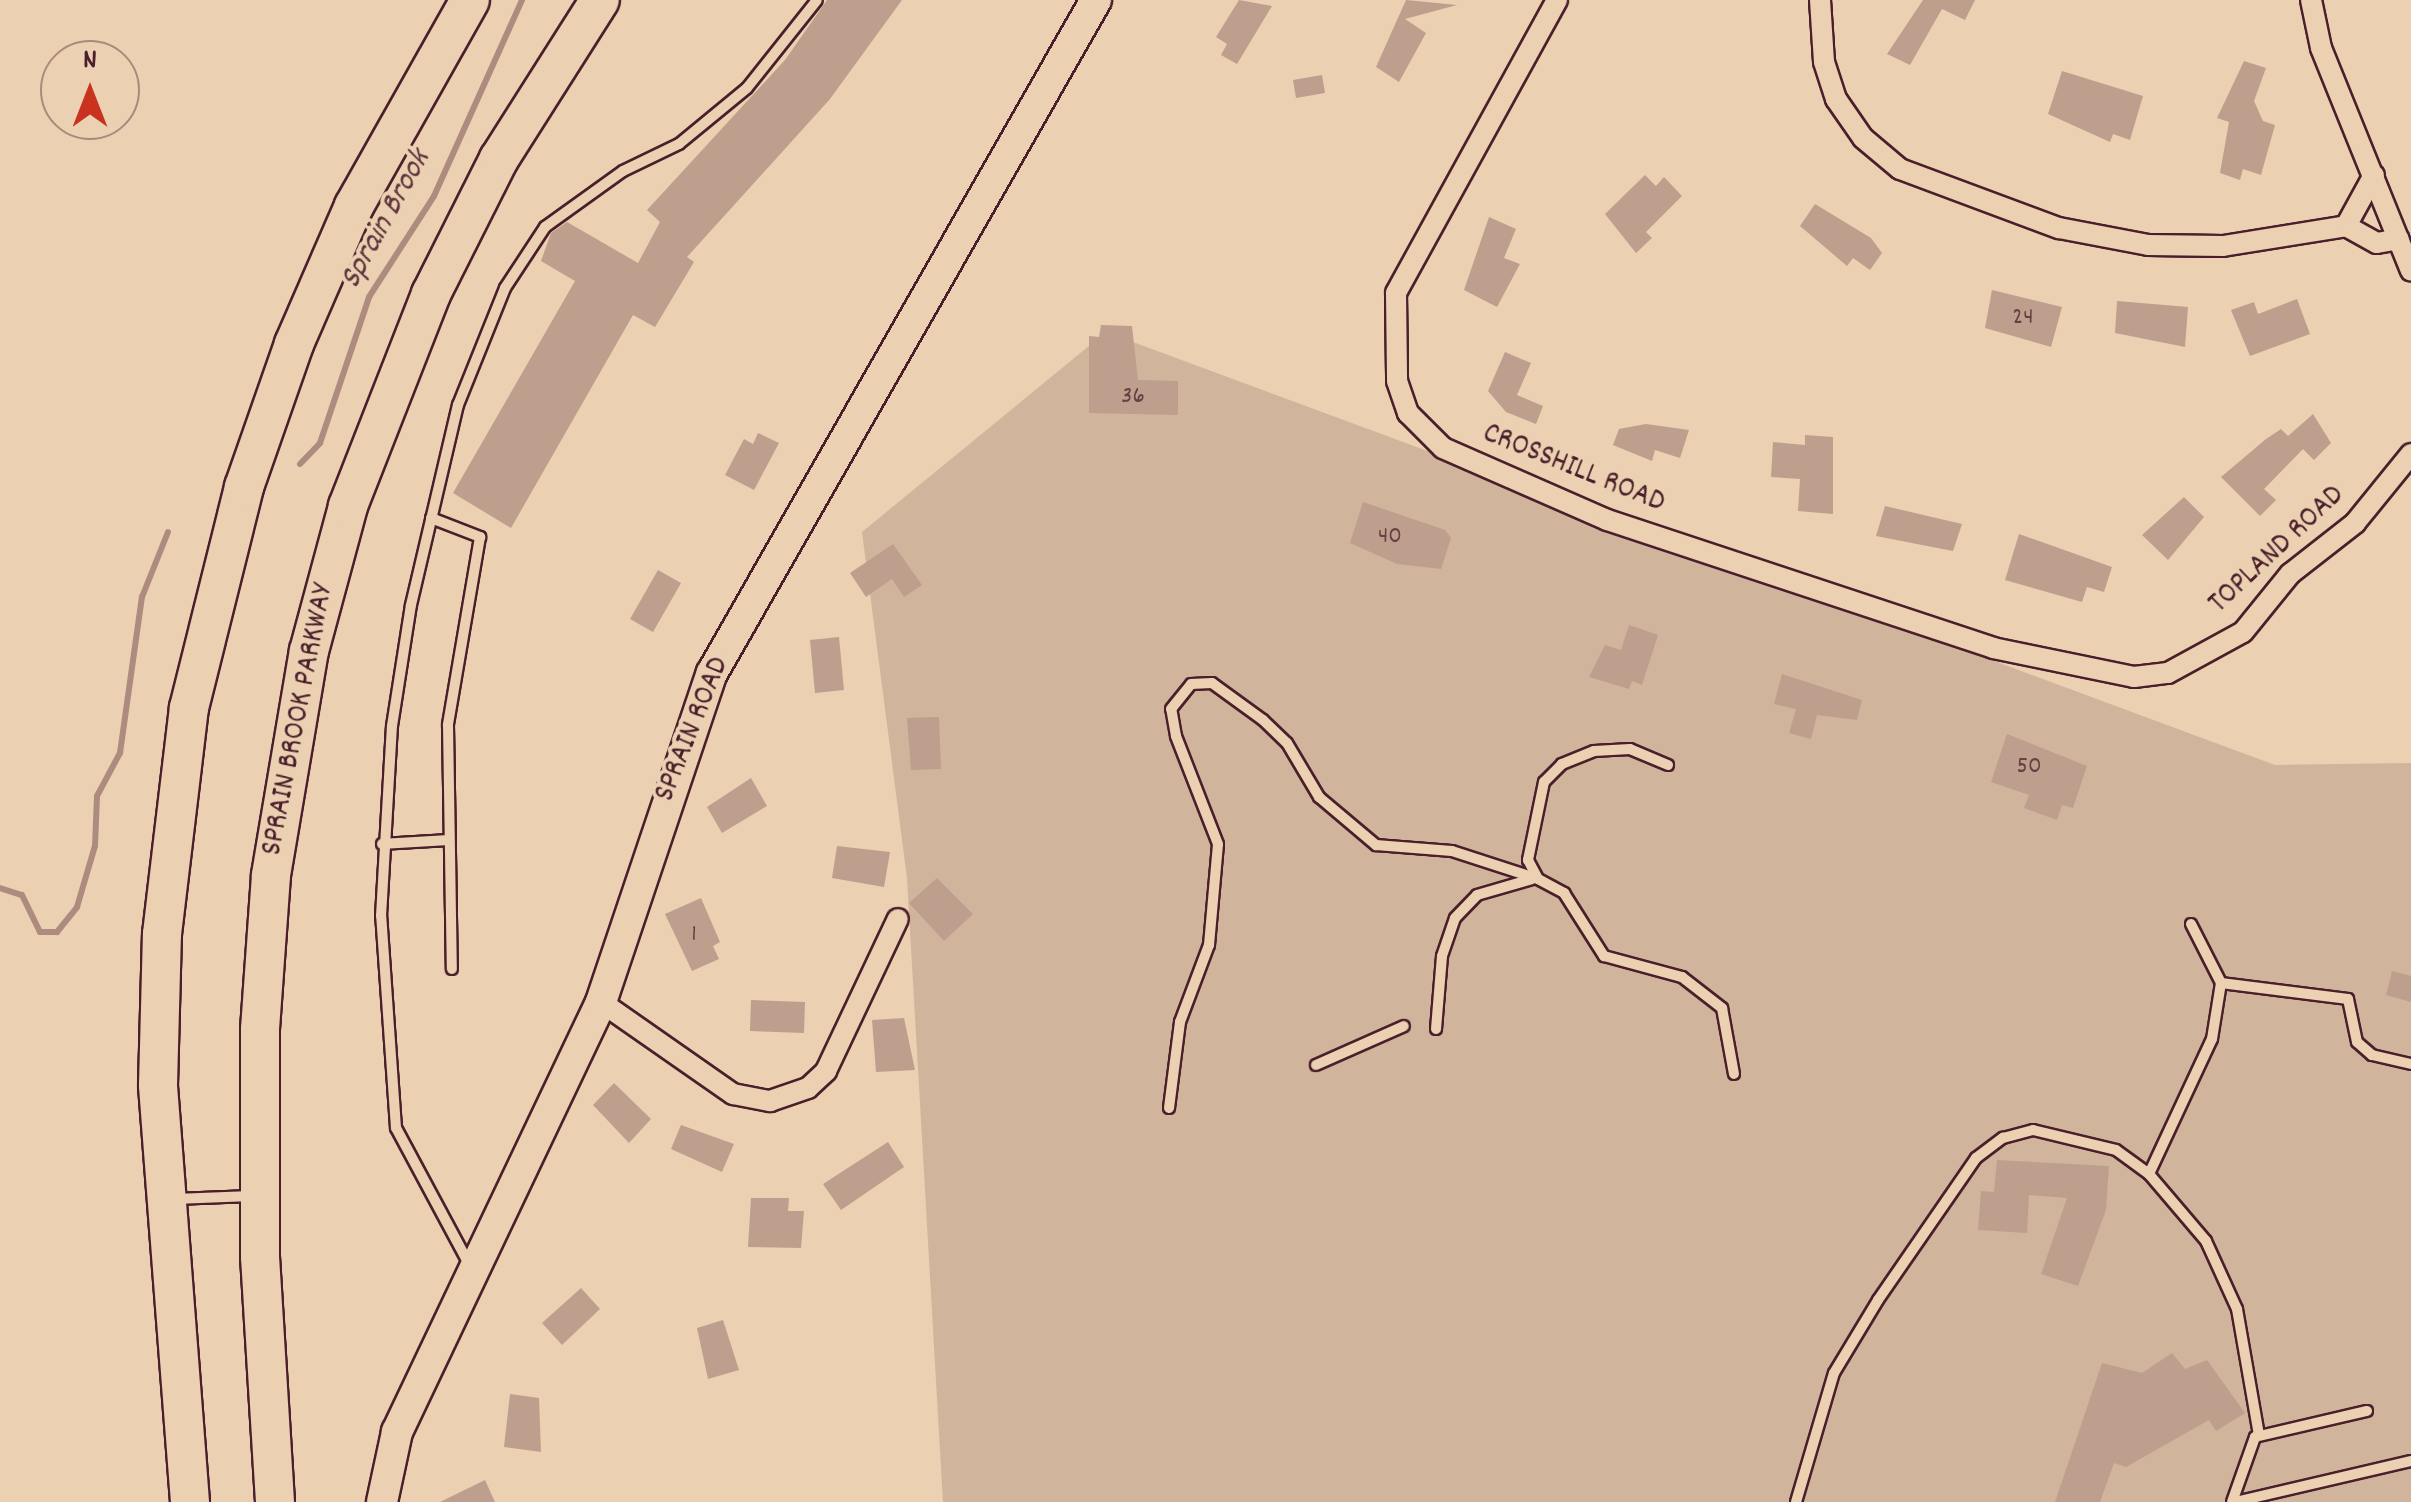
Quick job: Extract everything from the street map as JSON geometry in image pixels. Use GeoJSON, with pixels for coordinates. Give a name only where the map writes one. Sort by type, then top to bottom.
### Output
{"type":"FeatureCollection","features":[{"type":"Feature","properties":{"kind":"highway"},"geometry":{"type":"LineString","coordinates":[[190,1502],[162,1200],[162,934],[177,783],[208,615],[261,433],[322,274],[388,138],[470,0]]}},
{"type":"Feature","properties":{"kind":"highway","name":"SPRAIN BROOK PARKWAY"},"geometry":{"type":"LineString","coordinates":[[276,1502],[258,1196],[271,876],[326,578],[431,294],[499,158],[600,0]]}},
{"type":"Feature","properties":{"kind":"street","name":"SPRAIN ROAD"},"geometry":{"type":"LineString","coordinates":[[382,1502],[397,1432],[602,1002],[712,673],[1096,0]]}},
{"type":"Feature","properties":{"kind":"street","name":"CROSSHILL ROAD"},"geometry":{"type":"LineString","coordinates":[[1557,0],[1396,293],[1397,381],[1408,413],[1426,438],[1523,488],[1993,648]]}},
{"type":"Feature","properties":{"kind":"street"},"geometry":{"type":"LineString","coordinates":[[1820,0],[1836,99],[1863,138],[1900,168],[2059,228],[2148,245],[2223,246],[2346,226],[2377,243],[2400,239]]}},
{"type":"Feature","properties":{"kind":"street"},"geometry":{"type":"LineString","coordinates":[[2311,0],[2321,48],[2411,271]]}},
{"type":"Feature","properties":{"kind":"street"},"geometry":{"type":"LineString","coordinates":[[2346,226],[2374,175]]}},
{"type":"Feature","properties":{"kind":"street","name":"TOPLAND ROAD"},"geometry":{"type":"LineString","coordinates":[[1993,648],[2106,675],[2168,674],[2243,632],[2290,574],[2355,523],[2411,454]]}},
{"type":"Feature","properties":{"kind":"street"},"geometry":{"type":"LineString","coordinates":[[602,1002],[733,1094],[770,1101],[808,1088],[826,1071],[898,919]]}},
{"type":"Feature","properties":{"kind":"lane"},"geometry":{"type":"LineString","coordinates":[[475,1274],[396,1128],[384,1045],[382,844],[405,639],[458,405],[506,288],[545,227],[624,171],[679,144],[748,88],[817,0]]}},
{"type":"Feature","properties":{"kind":"lane"},"geometry":{"type":"LineString","coordinates":[[431,518],[480,537],[452,692],[448,840],[452,970]]}},
{"type":"Feature","properties":{"kind":"lane"},"geometry":{"type":"LineString","coordinates":[[1168,1108],[1180,1022],[1208,944],[1218,844],[1176,736],[1171,709],[1190,684],[1212,683],[1263,720],[1287,742],[1319,797],[1376,845],[1452,851],[1538,878],[1564,893],[1604,956],[1682,977],[1715,1001],[1734,1074]]}},
{"type":"Feature","properties":{"kind":"lane"},"geometry":{"type":"LineString","coordinates":[[1538,878],[1528,860],[1532,817],[1544,782],[1562,764],[1594,751],[1630,750],[1668,765]]}},
{"type":"Feature","properties":{"kind":"lane"},"geometry":{"type":"LineString","coordinates":[[382,844],[448,840]]}},
{"type":"Feature","properties":{"kind":"lane"},"geometry":{"type":"LineString","coordinates":[[1436,1030],[1442,956],[1455,918],[1478,895],[1538,878]]}},
{"type":"Feature","properties":{"kind":"lane"},"geometry":{"type":"LineString","coordinates":[[2150,1174],[2212,1039],[2221,983],[2191,924]]}},
{"type":"Feature","properties":{"kind":"lane"},"geometry":{"type":"LineString","coordinates":[[2221,983],[2348,1000],[2356,1042],[2372,1056],[2411,1064]]}},
{"type":"Feature","properties":{"kind":"lane"},"geometry":{"type":"LineString","coordinates":[[1316,1065],[1404,1026]]}},
{"type":"Feature","properties":{"kind":"lane"},"geometry":{"type":"LineString","coordinates":[[1796,1502],[1834,1374],[1976,1158],[2003,1138],[2033,1130],[2090,1138],[2150,1174],[2206,1241],[2237,1309],[2259,1435]]}},
{"type":"Feature","properties":{"kind":"lane"},"geometry":{"type":"LineString","coordinates":[[162,1200],[258,1196]]}},
{"type":"Feature","properties":{"kind":"lane"},"geometry":{"type":"LineString","coordinates":[[2367,1411],[2259,1435],[2246,1447],[2234,1502],[2411,1461]]}},
{"type":"Feature","properties":{"kind":"shaded area"},"geometry":{"type":"Polygon","coordinates":[[[1106,332],[2275,765],[2411,763],[2411,1502],[943,1502],[907,878],[862,532],[1106,332]]]}},
{"type":"Feature","properties":{"kind":"building"},"geometry":{"type":"Polygon","coordinates":[[[827,0],[902,0],[830,99],[687,257],[694,262],[655,327],[633,315],[511,528],[453,493],[575,281],[541,261],[551,233],[567,222],[638,263],[660,222],[647,210],[785,60],[827,0]]]}},
{"type":"Feature","properties":{"kind":"building"},"geometry":{"type":"Polygon","coordinates":[[[1239,0],[1272,6],[1237,64],[1221,55],[1227,44],[1216,37],[1239,0]]]}},
{"type":"Feature","properties":{"kind":"building"},"geometry":{"type":"Polygon","coordinates":[[[1406,0],[1457,5],[1405,19],[1426,33],[1399,82],[1376,67],[1406,0]]]}},
{"type":"Feature","properties":{"kind":"building"},"geometry":{"type":"Polygon","coordinates":[[[1923,0],[1975,0],[1965,20],[1942,9],[1910,65],[1887,54],[1923,0]]]}},
{"type":"Feature","properties":{"kind":"building"},"geometry":{"type":"Polygon","coordinates":[[[2244,61],[2266,68],[2254,101],[2263,121],[2275,125],[2261,175],[2243,169],[2240,180],[2220,173],[2229,122],[2217,118],[2244,61]]]}},
{"type":"Feature","properties":{"kind":"building"},"geometry":{"type":"Polygon","coordinates":[[[2062,71],[2143,96],[2130,140],[2113,134],[2110,142],[2048,114],[2062,71]]]}},
{"type":"Feature","properties":{"kind":"building"},"geometry":{"type":"Polygon","coordinates":[[[1322,75],[1325,93],[1296,98],[1293,80],[1322,75]]]}},
{"type":"Feature","properties":{"kind":"building"},"geometry":{"type":"Polygon","coordinates":[[[1645,175],[1656,186],[1664,177],[1682,196],[1646,232],[1652,238],[1636,253],[1605,214],[1645,175]]]}},
{"type":"Feature","properties":{"kind":"building"},"geometry":{"type":"Polygon","coordinates":[[[1815,204],[1871,238],[1882,253],[1870,270],[1853,258],[1847,266],[1800,226],[1815,204]]]}},
{"type":"Feature","properties":{"kind":"building"},"geometry":{"type":"Polygon","coordinates":[[[1489,217],[1516,229],[1504,258],[1520,264],[1497,307],[1464,290],[1489,217]]]}},
{"type":"Feature","properties":{"kind":"building"},"geometry":{"type":"Polygon","coordinates":[[[1992,290],[2062,307],[2051,347],[1985,328],[1992,290]]]}},
{"type":"Feature","properties":{"kind":"building"},"geometry":{"type":"Polygon","coordinates":[[[2297,299],[2310,334],[2250,356],[2231,310],[2254,302],[2258,314],[2297,299]]]}},
{"type":"Feature","properties":{"kind":"building"},"geometry":{"type":"Polygon","coordinates":[[[2117,301],[2188,307],[2185,347],[2115,333],[2117,301]]]}},
{"type":"Feature","properties":{"kind":"building"},"geometry":{"type":"Polygon","coordinates":[[[1101,325],[1132,326],[1138,380],[1178,381],[1178,415],[1089,413],[1089,336],[1099,337],[1101,325]]]}},
{"type":"Feature","properties":{"kind":"building"},"geometry":{"type":"Polygon","coordinates":[[[1505,352],[1531,363],[1517,395],[1543,406],[1536,424],[1506,412],[1488,391],[1505,352]]]}},
{"type":"Feature","properties":{"kind":"building"},"geometry":{"type":"Polygon","coordinates":[[[2313,414],[2331,443],[2314,460],[2303,449],[2264,489],[2276,500],[2260,516],[2221,477],[2266,439],[2281,429],[2288,436],[2313,414]]]}},
{"type":"Feature","properties":{"kind":"building"},"geometry":{"type":"Polygon","coordinates":[[[1646,424],[1689,430],[1680,458],[1655,450],[1652,461],[1613,445],[1619,429],[1646,424]]]}},
{"type":"Feature","properties":{"kind":"building"},"geometry":{"type":"Polygon","coordinates":[[[758,433],[779,443],[754,490],[725,475],[744,439],[753,444],[758,433]]]}},
{"type":"Feature","properties":{"kind":"building"},"geometry":{"type":"Polygon","coordinates":[[[1805,435],[1833,437],[1833,514],[1798,511],[1800,479],[1771,477],[1773,442],[1805,445],[1805,435]]]}},
{"type":"Feature","properties":{"kind":"building"},"geometry":{"type":"Polygon","coordinates":[[[2184,497],[2204,517],[2168,560],[2142,535],[2184,497]]]}},
{"type":"Feature","properties":{"kind":"building"},"geometry":{"type":"Polygon","coordinates":[[[1363,502],[1445,530],[1451,538],[1441,569],[1397,564],[1350,543],[1363,502]]]}},
{"type":"Feature","properties":{"kind":"building"},"geometry":{"type":"Polygon","coordinates":[[[1885,506],[1962,524],[1953,551],[1876,536],[1885,506]]]}},
{"type":"Feature","properties":{"kind":"building"},"geometry":{"type":"Polygon","coordinates":[[[2019,534],[2112,567],[2104,592],[2087,587],[2082,602],[2005,580],[2019,534]]]}},
{"type":"Feature","properties":{"kind":"building"},"geometry":{"type":"Polygon","coordinates":[[[893,544],[922,585],[904,597],[892,579],[866,597],[850,573],[893,544]]]}},
{"type":"Feature","properties":{"kind":"building"},"geometry":{"type":"Polygon","coordinates":[[[658,570],[681,583],[653,632],[630,619],[658,570]]]}},
{"type":"Feature","properties":{"kind":"building"},"geometry":{"type":"Polygon","coordinates":[[[1629,625],[1658,635],[1642,685],[1632,681],[1629,689],[1589,677],[1605,645],[1621,650],[1629,625]]]}},
{"type":"Feature","properties":{"kind":"building"},"geometry":{"type":"Polygon","coordinates":[[[839,637],[844,690],[815,693],[810,640],[839,637]]]}},
{"type":"Feature","properties":{"kind":"building"},"geometry":{"type":"Polygon","coordinates":[[[1782,674],[1862,700],[1857,720],[1817,715],[1811,739],[1789,733],[1796,709],[1774,704],[1782,674]]]}},
{"type":"Feature","properties":{"kind":"building"},"geometry":{"type":"Polygon","coordinates":[[[939,717],[941,769],[911,770],[907,718],[939,717]]]}},
{"type":"Feature","properties":{"kind":"building"},"geometry":{"type":"Polygon","coordinates":[[[2007,734],[2087,766],[2073,808],[2062,805],[2057,820],[2024,808],[2029,795],[1991,782],[2007,734]]]}},
{"type":"Feature","properties":{"kind":"building"},"geometry":{"type":"Polygon","coordinates":[[[751,778],[767,806],[722,833],[707,807],[751,778]]]}},
{"type":"Feature","properties":{"kind":"building"},"geometry":{"type":"Polygon","coordinates":[[[837,846],[890,852],[884,887],[832,878],[837,846]]]}},
{"type":"Feature","properties":{"kind":"building"},"geometry":{"type":"Polygon","coordinates":[[[937,878],[973,914],[944,941],[909,903],[937,878]]]}},
{"type":"Feature","properties":{"kind":"building"},"geometry":{"type":"Polygon","coordinates":[[[701,898],[720,942],[713,946],[719,959],[692,971],[665,914],[701,898]]]}},
{"type":"Feature","properties":{"kind":"building"},"geometry":{"type":"Polygon","coordinates":[[[2392,971],[2411,976],[2411,1002],[2386,995],[2392,971]]]}},
{"type":"Feature","properties":{"kind":"building"},"geometry":{"type":"Polygon","coordinates":[[[751,1000],[805,1002],[804,1033],[750,1031],[751,1000]]]}},
{"type":"Feature","properties":{"kind":"building"},"geometry":{"type":"Polygon","coordinates":[[[904,1018],[915,1070],[876,1072],[872,1020],[904,1018]]]}},
{"type":"Feature","properties":{"kind":"building"},"geometry":{"type":"Polygon","coordinates":[[[614,1083],[651,1119],[629,1143],[593,1105],[614,1083]]]}},
{"type":"Feature","properties":{"kind":"building"},"geometry":{"type":"Polygon","coordinates":[[[681,1125],[734,1144],[722,1172],[671,1149],[681,1125]]]}},
{"type":"Feature","properties":{"kind":"building"},"geometry":{"type":"Polygon","coordinates":[[[888,1142],[904,1167],[841,1210],[823,1184],[888,1142]]]}},
{"type":"Feature","properties":{"kind":"building"},"geometry":{"type":"Polygon","coordinates":[[[1997,1160],[2109,1166],[2106,1210],[2078,1286],[2041,1274],[2067,1198],[2029,1195],[2027,1233],[1978,1230],[1981,1191],[1994,1192],[1997,1160]]]}},
{"type":"Feature","properties":{"kind":"building"},"geometry":{"type":"Polygon","coordinates":[[[751,1198],[789,1198],[788,1211],[804,1211],[801,1248],[748,1247],[751,1198]]]}},
{"type":"Feature","properties":{"kind":"building"},"geometry":{"type":"Polygon","coordinates":[[[581,1288],[600,1309],[562,1345],[542,1323],[581,1288]]]}},
{"type":"Feature","properties":{"kind":"building"},"geometry":{"type":"Polygon","coordinates":[[[723,1320],[739,1370],[708,1379],[697,1328],[723,1320]]]}},
{"type":"Feature","properties":{"kind":"building"},"geometry":{"type":"Polygon","coordinates":[[[2172,1353],[2185,1369],[2207,1360],[2245,1413],[2216,1431],[2209,1420],[2126,1467],[2114,1463],[2100,1502],[2055,1502],[2102,1363],[2142,1373],[2172,1353]]]}},
{"type":"Feature","properties":{"kind":"building"},"geometry":{"type":"Polygon","coordinates":[[[510,1394],[539,1398],[541,1452],[504,1447],[510,1394]]]}},
{"type":"Feature","properties":{"kind":"building"},"geometry":{"type":"Polygon","coordinates":[[[485,1480],[495,1502],[440,1502],[485,1480]]]}},
{"type":"Feature","properties":{"kind":"waterway","name":"Sprain Brook"},"geometry":{"type":"LineString","coordinates":[[300,464],[320,443],[369,297],[434,196],[522,0]]}},
{"type":"Feature","properties":{"kind":"waterway","name":"Sprain Brook"},"geometry":{"type":"LineString","coordinates":[[0,888],[22,895],[40,932],[57,932],[77,907],[95,846],[97,796],[120,753],[142,597],[168,532]]}}]}
